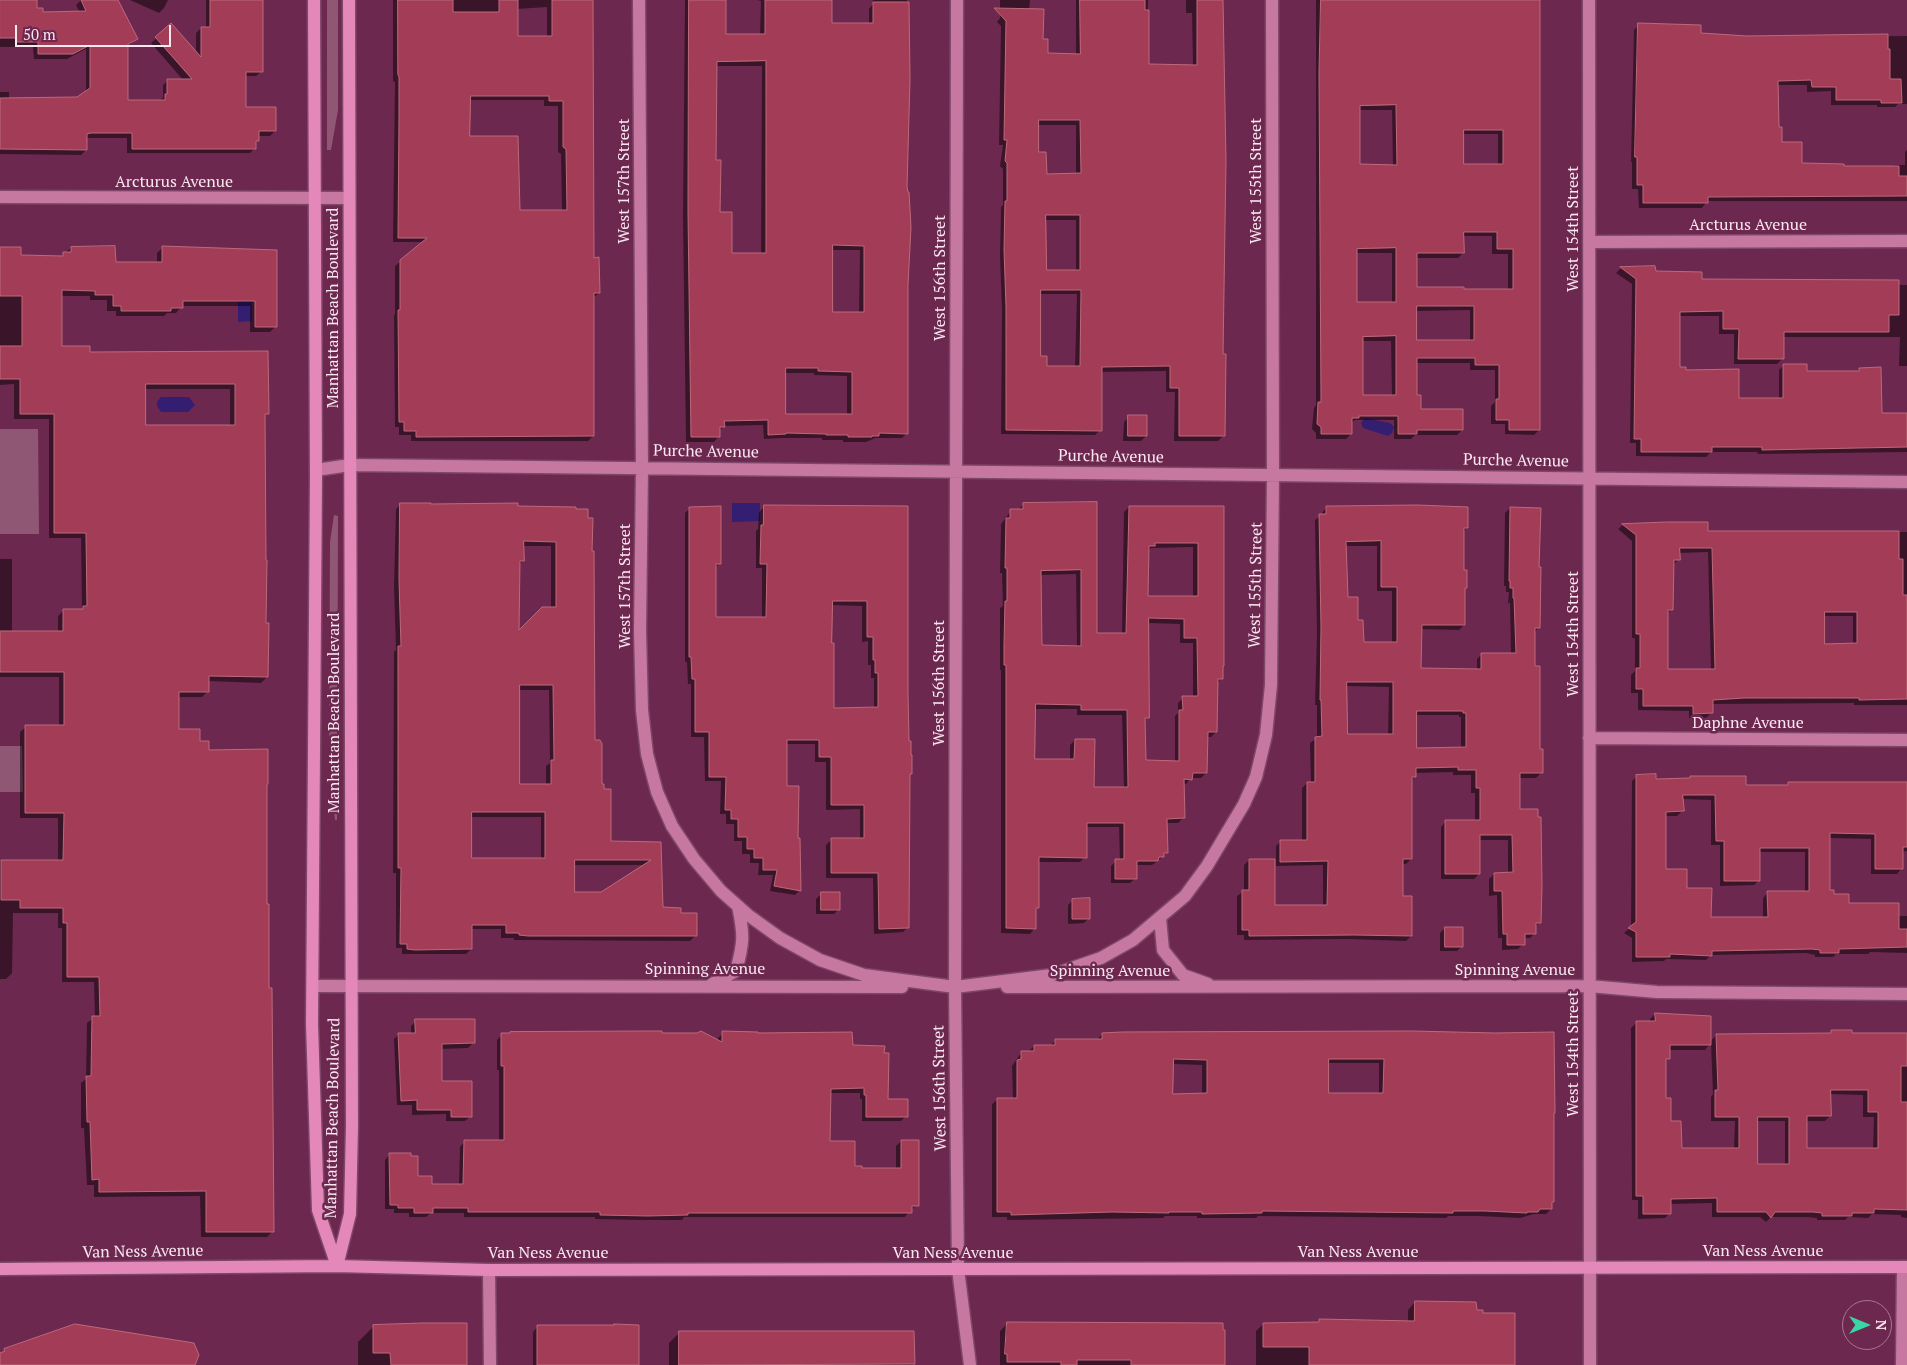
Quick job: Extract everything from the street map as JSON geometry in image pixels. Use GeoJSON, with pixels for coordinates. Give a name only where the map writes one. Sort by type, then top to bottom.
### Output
{"type":"FeatureCollection","features":[{"type":"Feature","properties":{"kind":"main road","name":"Manhattan Beach Boulevard"},"geometry":{"type":"LineString","coordinates":[[314,0],[316,470],[312,1024],[318,1210],[337,1266]]}},
{"type":"Feature","properties":{"kind":"main road","name":"Manhattan Beach Boulevard"},"geometry":{"type":"LineString","coordinates":[[337,1266],[350,1214],[349,0]]}},
{"type":"Feature","properties":{"kind":"main road","name":"Van Ness Avenue"},"geometry":{"type":"LineString","coordinates":[[0,1269],[337,1266],[489,1270],[1905,1268]]}},
{"type":"Feature","properties":{"kind":"street","name":"West 157th Street"},"geometry":{"type":"LineString","coordinates":[[639,0],[642,468],[640,631],[642,710],[647,754],[657,792],[672,826],[694,859],[721,891],[780,938],[820,960],[864,975],[956,987]]}},
{"type":"Feature","properties":{"kind":"street","name":"West 156th Street"},"geometry":{"type":"LineString","coordinates":[[957,0],[956,987],[958,1269],[970,1365]]}},
{"type":"Feature","properties":{"kind":"street","name":"West 155th Street"},"geometry":{"type":"LineString","coordinates":[[956,987],[1052,975],[1101,958],[1133,940],[1185,896],[1207,866],[1244,804],[1256,777],[1266,735],[1271,685],[1274,474],[1272,0]]}},
{"type":"Feature","properties":{"kind":"street","name":"West 154th Street"},"geometry":{"type":"LineString","coordinates":[[1589,0],[1590,1365]]}},
{"type":"Feature","properties":{"kind":"street","name":"Arcturus Avenue"},"geometry":{"type":"LineString","coordinates":[[0,197],[349,198]]}},
{"type":"Feature","properties":{"kind":"street","name":"Arcturus Avenue"},"geometry":{"type":"LineString","coordinates":[[1589,242],[1907,241]]}},
{"type":"Feature","properties":{"kind":"street","name":"Purche Avenue"},"geometry":{"type":"LineString","coordinates":[[316,470],[350,465],[1907,482]]}},
{"type":"Feature","properties":{"kind":"street","name":"Daphne Avenue"},"geometry":{"type":"LineString","coordinates":[[1589,738],[1907,740]]}},
{"type":"Feature","properties":{"kind":"street"},"geometry":{"type":"LineString","coordinates":[[710,986],[736,971],[743,946],[743,930],[738,906]]}},
{"type":"Feature","properties":{"kind":"street"},"geometry":{"type":"LineString","coordinates":[[1160,918],[1163,950],[1183,975],[1217,987]]}},
{"type":"Feature","properties":{"kind":"street","name":"Spinning Avenue"},"geometry":{"type":"LineString","coordinates":[[313,986],[1589,986],[1666,992],[1907,994]]}},
{"type":"Feature","properties":{"kind":"street"},"geometry":{"type":"LineString","coordinates":[[1902,1365],[1905,1268]]}},
{"type":"Feature","properties":{"kind":"street"},"geometry":{"type":"LineString","coordinates":[[489,1270],[490,1365]]}},
{"type":"Feature","properties":{"kind":"shaded area"},"geometry":{"type":"Polygon","coordinates":[[[327,0],[338,0],[338,110],[331,150],[327,150],[327,0]]]}},
{"type":"Feature","properties":{"kind":"shaded area"},"geometry":{"type":"Polygon","coordinates":[[[238,290],[252,301],[252,321],[238,322],[238,290]]]}},
{"type":"Feature","properties":{"kind":"shaded area"},"geometry":{"type":"Polygon","coordinates":[[[161,397],[189,397],[195,405],[188,412],[161,412],[157,402],[161,397]]]}},
{"type":"Feature","properties":{"kind":"shaded area"},"geometry":{"type":"Polygon","coordinates":[[[1365,418],[1390,423],[1394,427],[1392,433],[1388,436],[1363,428],[1361,423],[1365,418]]]}},
{"type":"Feature","properties":{"kind":"shaded area"},"geometry":{"type":"Polygon","coordinates":[[[0,429],[38,429],[39,534],[0,534],[0,429]]]}},
{"type":"Feature","properties":{"kind":"shaded area"},"geometry":{"type":"Polygon","coordinates":[[[732,503],[760,503],[760,521],[732,522],[732,503]]]}},
{"type":"Feature","properties":{"kind":"shaded area"},"geometry":{"type":"Polygon","coordinates":[[[334,515],[338,516],[337,820],[335,820],[329,760],[330,542],[334,515]]]}},
{"type":"Feature","properties":{"kind":"shaded area"},"geometry":{"type":"Polygon","coordinates":[[[0,746],[22,746],[23,792],[0,792],[0,746]]]}},
{"type":"Feature","properties":{"kind":"building"},"geometry":{"type":"Polygon","coordinates":[[[0,0],[37,0],[37,8],[43,8],[43,12],[86,11],[81,0],[118,0],[138,39],[128,44],[128,100],[165,100],[167,79],[192,79],[155,37],[171,23],[201,57],[201,27],[210,27],[210,0],[263,0],[263,72],[246,72],[246,107],[276,107],[276,131],[259,131],[259,141],[256,141],[256,149],[132,149],[132,133],[91,133],[87,134],[87,150],[0,149],[0,98],[77,97],[90,88],[90,45],[73,54],[38,54],[38,42],[16,42],[16,38],[0,38],[0,0]]]}},
{"type":"Feature","properties":{"kind":"building"},"geometry":{"type":"Polygon","coordinates":[[[398,0],[453,0],[453,12],[499,12],[499,0],[518,0],[518,36],[552,36],[552,0],[593,0],[594,258],[599,257],[600,293],[594,293],[594,436],[416,437],[416,431],[404,431],[404,422],[399,422],[398,310],[400,310],[400,260],[427,238],[398,238],[398,0]],[[471,96],[470,136],[518,136],[520,210],[567,210],[566,149],[563,147],[563,101],[549,101],[549,96],[471,96]]]}},
{"type":"Feature","properties":{"kind":"building"},"geometry":{"type":"Polygon","coordinates":[[[689,0],[726,0],[726,34],[765,34],[765,0],[832,0],[832,23],[873,23],[873,2],[909,2],[910,79],[907,187],[911,227],[908,285],[908,434],[879,433],[879,436],[872,437],[786,433],[768,435],[768,420],[724,421],[725,427],[720,427],[720,437],[691,437],[688,212],[689,0]],[[766,61],[717,62],[716,160],[721,160],[720,212],[732,212],[732,253],[766,253],[766,61]],[[833,245],[833,312],[864,312],[864,246],[833,245]],[[786,368],[786,414],[852,414],[852,372],[818,371],[818,368],[786,368]]]}},
{"type":"Feature","properties":{"kind":"building"},"geometry":{"type":"Polygon","coordinates":[[[1080,0],[1145,0],[1145,10],[1149,10],[1149,64],[1197,65],[1197,0],[1223,0],[1226,161],[1223,354],[1226,354],[1225,436],[1179,436],[1179,388],[1170,388],[1170,366],[1102,367],[1102,431],[1006,430],[1004,250],[1005,201],[1007,201],[1007,163],[1005,161],[1007,140],[1004,140],[1006,21],[994,8],[1044,9],[1043,39],[1048,39],[1048,53],[1080,54],[1080,0]],[[1039,120],[1039,152],[1046,152],[1047,174],[1081,173],[1080,120],[1039,120]],[[1046,215],[1047,270],[1080,270],[1080,215],[1046,215]],[[1041,290],[1041,356],[1047,356],[1047,366],[1080,366],[1081,290],[1041,290]]]}},
{"type":"Feature","properties":{"kind":"building"},"geometry":{"type":"Polygon","coordinates":[[[1321,0],[1540,0],[1540,430],[1509,430],[1509,420],[1496,420],[1496,399],[1499,399],[1499,365],[1475,365],[1475,358],[1417,358],[1417,395],[1421,395],[1421,409],[1463,409],[1463,430],[1417,430],[1417,434],[1398,434],[1398,416],[1359,416],[1359,418],[1352,418],[1352,434],[1321,434],[1321,427],[1317,424],[1318,402],[1321,402],[1319,73],[1321,0]],[[1396,105],[1360,106],[1360,164],[1397,165],[1396,105]],[[1464,130],[1464,164],[1503,164],[1503,130],[1464,130]],[[1464,232],[1464,253],[1417,253],[1417,287],[1513,289],[1513,249],[1497,249],[1497,232],[1464,232]],[[1396,248],[1357,249],[1357,302],[1396,302],[1396,248]],[[1417,306],[1417,340],[1474,340],[1474,306],[1417,306]],[[1396,336],[1363,337],[1363,395],[1396,395],[1396,336]]]}},
{"type":"Feature","properties":{"kind":"building"},"geometry":{"type":"Polygon","coordinates":[[[1638,23],[1701,25],[1701,33],[1747,36],[1888,34],[1890,79],[1901,79],[1902,103],[1881,103],[1881,100],[1836,100],[1836,87],[1812,87],[1811,80],[1778,81],[1779,127],[1782,127],[1782,142],[1802,142],[1802,163],[1844,164],[1844,166],[1899,166],[1899,176],[1907,176],[1907,196],[1708,197],[1708,203],[1643,203],[1643,185],[1637,185],[1637,157],[1635,157],[1638,23]]]}},
{"type":"Feature","properties":{"kind":"building"},"geometry":{"type":"Polygon","coordinates":[[[115,246],[116,262],[162,262],[162,246],[277,250],[277,327],[255,327],[255,301],[183,301],[183,308],[171,308],[171,311],[121,311],[121,306],[113,306],[113,295],[95,295],[95,291],[62,290],[62,346],[90,346],[90,352],[268,351],[269,414],[265,414],[266,623],[269,623],[268,677],[209,676],[209,692],[179,692],[179,729],[200,729],[200,741],[209,741],[209,750],[268,749],[267,904],[269,904],[269,988],[272,988],[274,1232],[206,1232],[206,1191],[99,1192],[99,1179],[92,1180],[90,1122],[87,1122],[86,1076],[91,1076],[92,1016],[100,1016],[99,977],[67,977],[67,923],[63,923],[63,908],[20,908],[20,900],[1,900],[1,860],[63,860],[64,813],[25,813],[25,725],[64,725],[64,672],[0,672],[0,631],[63,631],[63,609],[83,609],[83,606],[87,606],[86,533],[54,533],[54,414],[20,414],[20,379],[0,379],[0,346],[22,346],[22,296],[0,296],[0,247],[21,247],[21,255],[63,256],[63,252],[71,252],[71,247],[115,246]],[[146,384],[146,425],[235,425],[235,384],[146,384]]]}},
{"type":"Feature","properties":{"kind":"building"},"geometry":{"type":"Polygon","coordinates":[[[1655,266],[1656,271],[1702,272],[1702,279],[1899,280],[1899,315],[1889,315],[1889,332],[1784,332],[1784,359],[1738,359],[1739,329],[1723,329],[1723,311],[1680,312],[1680,367],[1686,367],[1686,370],[1739,369],[1739,398],[1783,398],[1783,364],[1807,364],[1807,371],[1859,371],[1859,368],[1881,367],[1882,413],[1907,413],[1907,447],[1762,450],[1762,447],[1712,447],[1712,452],[1641,452],[1641,439],[1634,439],[1636,279],[1620,267],[1655,266]]]}},
{"type":"Feature","properties":{"kind":"building"},"geometry":{"type":"Polygon","coordinates":[[[1128,415],[1147,415],[1147,436],[1128,436],[1128,415]]]}},
{"type":"Feature","properties":{"kind":"building"},"geometry":{"type":"Polygon","coordinates":[[[1097,502],[1097,633],[1126,633],[1129,506],[1224,506],[1224,666],[1223,679],[1218,679],[1217,732],[1208,732],[1207,773],[1193,773],[1192,780],[1184,779],[1185,818],[1167,819],[1168,853],[1164,853],[1164,857],[1159,857],[1158,861],[1137,861],[1137,879],[1115,879],[1115,859],[1124,859],[1124,823],[1087,823],[1087,858],[1039,857],[1039,908],[1036,908],[1036,929],[1006,928],[1006,665],[1004,665],[1004,645],[1005,601],[1007,601],[1007,568],[1005,568],[1006,518],[1010,518],[1010,509],[1023,509],[1023,503],[1097,502]],[[1155,543],[1155,546],[1149,546],[1148,596],[1198,596],[1198,543],[1155,543]],[[1081,570],[1041,571],[1042,645],[1081,646],[1081,570]],[[1149,618],[1149,718],[1145,718],[1146,760],[1179,761],[1179,710],[1183,710],[1182,696],[1198,696],[1197,638],[1184,638],[1184,619],[1149,618]],[[1036,704],[1035,759],[1074,759],[1075,739],[1095,739],[1094,787],[1128,787],[1127,710],[1081,710],[1081,705],[1036,704]]]}},
{"type":"Feature","properties":{"kind":"building"},"geometry":{"type":"Polygon","coordinates":[[[400,503],[518,503],[518,506],[588,509],[588,518],[593,518],[592,551],[594,551],[595,740],[600,740],[602,744],[602,784],[604,784],[604,789],[611,789],[611,841],[661,842],[663,907],[681,908],[681,913],[697,913],[697,936],[528,936],[519,935],[519,933],[506,933],[506,925],[472,925],[472,949],[415,950],[407,949],[407,944],[400,944],[401,868],[398,868],[398,646],[401,646],[399,580],[400,503]],[[524,541],[524,561],[520,561],[519,630],[542,607],[556,607],[556,542],[524,541]],[[520,685],[520,784],[551,784],[551,760],[554,760],[553,685],[520,685]],[[472,812],[472,858],[545,858],[545,812],[472,812]],[[575,860],[575,892],[601,892],[651,860],[575,860]]]}},
{"type":"Feature","properties":{"kind":"building"},"geometry":{"type":"Polygon","coordinates":[[[764,505],[908,506],[908,694],[909,741],[911,741],[912,755],[912,774],[910,774],[909,928],[879,929],[878,873],[831,873],[831,838],[864,838],[864,805],[831,805],[831,757],[819,757],[819,740],[787,740],[787,786],[799,786],[798,838],[800,838],[801,891],[774,886],[777,870],[763,870],[763,858],[754,858],[754,849],[747,849],[747,837],[738,837],[738,819],[731,819],[731,810],[725,810],[726,777],[709,777],[709,732],[695,732],[695,679],[692,679],[691,657],[689,657],[689,507],[721,506],[721,564],[716,564],[716,617],[766,617],[767,564],[760,564],[761,525],[763,525],[764,505]],[[833,601],[834,708],[878,707],[878,673],[875,673],[875,660],[873,660],[873,637],[867,637],[867,601],[833,601]]]}},
{"type":"Feature","properties":{"kind":"building"},"geometry":{"type":"Polygon","coordinates":[[[1417,505],[1468,507],[1468,528],[1464,528],[1464,570],[1467,570],[1465,625],[1422,625],[1421,668],[1481,669],[1481,653],[1516,653],[1514,598],[1513,588],[1510,588],[1509,581],[1510,507],[1541,508],[1539,567],[1541,567],[1540,628],[1535,628],[1535,666],[1540,666],[1540,749],[1543,749],[1543,773],[1520,773],[1520,809],[1538,809],[1538,817],[1541,817],[1541,923],[1536,923],[1536,934],[1525,934],[1525,945],[1507,945],[1507,934],[1503,934],[1502,891],[1494,891],[1494,873],[1513,872],[1512,835],[1480,835],[1480,874],[1445,874],[1445,820],[1480,820],[1480,788],[1476,788],[1476,770],[1458,770],[1458,767],[1416,768],[1416,777],[1412,777],[1412,859],[1403,859],[1403,896],[1412,896],[1412,936],[1249,936],[1249,930],[1242,930],[1242,890],[1249,890],[1249,859],[1275,859],[1275,905],[1327,905],[1328,861],[1280,862],[1280,840],[1307,840],[1307,782],[1315,782],[1315,737],[1322,736],[1320,700],[1319,514],[1326,514],[1326,506],[1417,505]],[[1381,541],[1346,542],[1348,597],[1358,597],[1358,620],[1363,620],[1364,642],[1397,642],[1397,587],[1381,587],[1381,541]],[[1347,682],[1348,734],[1393,734],[1393,682],[1347,682]],[[1417,711],[1417,748],[1466,747],[1466,713],[1463,713],[1463,711],[1417,711]]]}},
{"type":"Feature","properties":{"kind":"building"},"geometry":{"type":"Polygon","coordinates":[[[1708,522],[1708,531],[1899,531],[1899,559],[1903,559],[1903,595],[1907,595],[1907,699],[1744,698],[1713,700],[1713,713],[1693,714],[1693,706],[1643,706],[1643,689],[1636,689],[1636,668],[1640,668],[1640,634],[1636,634],[1636,535],[1622,524],[1708,522]],[[1680,548],[1680,560],[1674,560],[1673,610],[1668,610],[1668,669],[1715,669],[1712,548],[1680,548]],[[1825,612],[1825,644],[1857,643],[1857,612],[1825,612]]]}},
{"type":"Feature","properties":{"kind":"building"},"geometry":{"type":"Polygon","coordinates":[[[1656,774],[1656,779],[1690,778],[1690,776],[1746,776],[1746,785],[1788,785],[1788,782],[1907,782],[1907,847],[1903,847],[1903,869],[1875,869],[1875,834],[1830,833],[1830,890],[1834,890],[1834,894],[1849,894],[1849,903],[1899,903],[1899,929],[1907,929],[1907,947],[1839,949],[1839,953],[1820,953],[1820,950],[1812,949],[1712,951],[1712,956],[1670,954],[1670,957],[1636,957],[1636,932],[1628,928],[1636,922],[1636,775],[1656,774]],[[1683,795],[1684,811],[1666,812],[1666,869],[1687,869],[1687,888],[1712,888],[1711,917],[1768,917],[1767,891],[1809,891],[1809,848],[1760,848],[1760,881],[1724,881],[1724,841],[1716,841],[1715,795],[1683,795]]]}},
{"type":"Feature","properties":{"kind":"building"},"geometry":{"type":"Polygon","coordinates":[[[821,892],[840,892],[840,910],[821,910],[821,892]]]}},
{"type":"Feature","properties":{"kind":"building"},"geometry":{"type":"Polygon","coordinates":[[[1090,898],[1090,919],[1072,919],[1072,899],[1090,898]]]}},
{"type":"Feature","properties":{"kind":"building"},"geometry":{"type":"Polygon","coordinates":[[[1445,927],[1463,927],[1463,947],[1445,947],[1445,927]]]}},
{"type":"Feature","properties":{"kind":"building"},"geometry":{"type":"Polygon","coordinates":[[[1655,1013],[1711,1016],[1711,1045],[1670,1045],[1670,1059],[1666,1059],[1666,1098],[1671,1098],[1671,1121],[1681,1121],[1682,1148],[1739,1148],[1739,1117],[1715,1117],[1715,1090],[1718,1090],[1716,1034],[1831,1033],[1831,1030],[1852,1030],[1852,1033],[1907,1033],[1907,1066],[1901,1066],[1901,1102],[1907,1102],[1907,1210],[1874,1209],[1874,1213],[1852,1213],[1852,1216],[1822,1216],[1822,1213],[1813,1212],[1775,1212],[1771,1218],[1766,1212],[1717,1212],[1717,1198],[1671,1199],[1671,1214],[1643,1214],[1643,1196],[1636,1196],[1636,1021],[1655,1021],[1655,1013]],[[1831,1090],[1831,1116],[1807,1116],[1807,1148],[1878,1148],[1878,1112],[1868,1112],[1868,1090],[1831,1090]],[[1758,1117],[1758,1164],[1789,1164],[1789,1117],[1758,1117]]]}},
{"type":"Feature","properties":{"kind":"building"},"geometry":{"type":"Polygon","coordinates":[[[415,1019],[475,1019],[475,1043],[442,1044],[442,1081],[472,1081],[472,1117],[451,1117],[451,1110],[417,1110],[417,1100],[401,1101],[398,1033],[415,1033],[415,1019]]]}},
{"type":"Feature","properties":{"kind":"building"},"geometry":{"type":"Polygon","coordinates":[[[662,1031],[662,1033],[697,1033],[701,1031],[722,1042],[722,1031],[758,1033],[852,1032],[853,1045],[885,1046],[884,1053],[889,1053],[888,1099],[908,1099],[908,1117],[866,1117],[866,1095],[864,1095],[864,1088],[831,1089],[830,1141],[855,1141],[855,1166],[862,1166],[862,1168],[901,1168],[901,1140],[919,1140],[919,1206],[912,1206],[912,1213],[688,1213],[688,1215],[648,1216],[600,1215],[600,1212],[468,1212],[468,1208],[433,1208],[433,1213],[414,1213],[414,1208],[398,1208],[398,1205],[390,1205],[389,1153],[411,1153],[411,1156],[418,1156],[418,1176],[432,1176],[432,1184],[463,1184],[464,1140],[504,1140],[504,1066],[501,1066],[501,1033],[662,1031]]]}},
{"type":"Feature","properties":{"kind":"building"},"geometry":{"type":"Polygon","coordinates":[[[1554,1032],[1554,1202],[1552,1202],[1552,1209],[1540,1209],[1538,1212],[1527,1213],[1485,1211],[1453,1211],[1453,1213],[1262,1211],[1262,1213],[1202,1214],[1202,1212],[1112,1212],[1011,1215],[1011,1212],[997,1212],[997,1098],[1017,1098],[1017,1060],[1021,1059],[1021,1051],[1034,1051],[1034,1045],[1055,1045],[1055,1039],[1102,1039],[1102,1033],[1554,1032]],[[1174,1059],[1173,1094],[1207,1093],[1207,1060],[1174,1059]],[[1329,1059],[1329,1093],[1383,1093],[1384,1059],[1329,1059]]]}},
{"type":"Feature","properties":{"kind":"building"},"geometry":{"type":"Polygon","coordinates":[[[1415,1301],[1476,1302],[1477,1310],[1483,1310],[1483,1313],[1515,1313],[1515,1365],[1309,1365],[1309,1347],[1263,1347],[1263,1323],[1319,1322],[1319,1319],[1414,1321],[1415,1301]]]}},
{"type":"Feature","properties":{"kind":"building"},"geometry":{"type":"Polygon","coordinates":[[[1007,1322],[1223,1323],[1223,1330],[1225,1330],[1225,1365],[1131,1365],[1131,1360],[1077,1360],[1077,1365],[1061,1365],[1061,1362],[1007,1362],[1007,1354],[1005,1354],[1007,1322]]]}},
{"type":"Feature","properties":{"kind":"building"},"geometry":{"type":"Polygon","coordinates":[[[467,1323],[467,1365],[391,1365],[390,1353],[373,1353],[373,1325],[467,1323]]]}},
{"type":"Feature","properties":{"kind":"building"},"geometry":{"type":"Polygon","coordinates":[[[75,1324],[194,1343],[199,1355],[195,1365],[0,1365],[0,1353],[5,1351],[4,1349],[75,1324]]]}},
{"type":"Feature","properties":{"kind":"building"},"geometry":{"type":"Polygon","coordinates":[[[537,1325],[639,1325],[639,1365],[537,1365],[537,1325]]]}},
{"type":"Feature","properties":{"kind":"building"},"geometry":{"type":"Polygon","coordinates":[[[679,1331],[914,1331],[915,1364],[679,1365],[679,1331]]]}}]}
